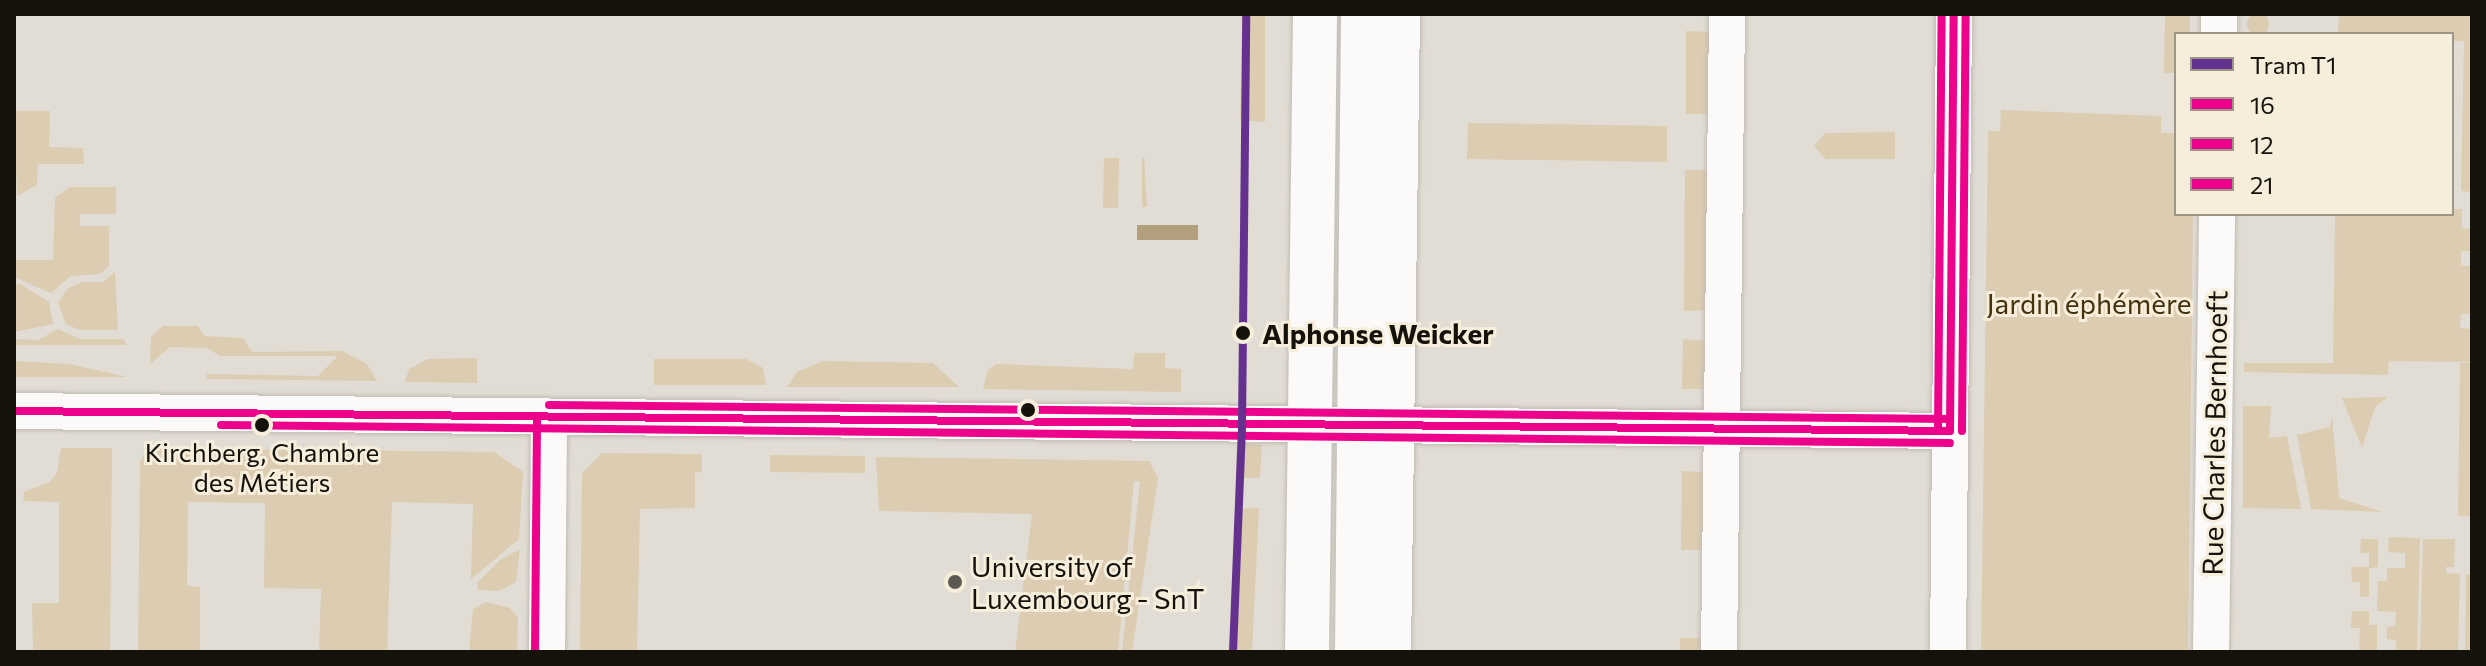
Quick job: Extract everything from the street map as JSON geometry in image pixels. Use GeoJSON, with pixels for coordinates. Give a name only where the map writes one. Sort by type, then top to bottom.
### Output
{"type":"FeatureCollection","features":[{"type":"Feature","properties":{"kind":"main road"},"geometry":{"type":"LineString","coordinates":[[1307,652],[1292,424],[1315,14]]}},
{"type":"Feature","properties":{"kind":"main road"},"geometry":{"type":"LineString","coordinates":[[1363,14],[1376,425],[1375,635]]}},
{"type":"Feature","properties":{"kind":"street"},"geometry":{"type":"LineString","coordinates":[[1376,425],[1402,14]]}},
{"type":"Feature","properties":{"kind":"street"},"geometry":{"type":"LineString","coordinates":[[1719,652],[1727,14]]}},
{"type":"Feature","properties":{"kind":"street"},"geometry":{"type":"LineString","coordinates":[[1948,652],[1954,14]]}},
{"type":"Feature","properties":{"kind":"street","name":"Rue Charles Bernhoeft"},"geometry":{"type":"LineString","coordinates":[[2211,652],[2217,216]]}},
{"type":"Feature","properties":{"kind":"street"},"geometry":{"type":"LineString","coordinates":[[14,411],[1950,431]]}},
{"type":"Feature","properties":{"kind":"street"},"geometry":{"type":"LineString","coordinates":[[547,652],[549,417]]}},
{"type":"Feature","properties":{"kind":"green space"},"geometry":{"type":"Polygon","coordinates":[[[2258,13],[2268,20],[2266,32],[2250,32],[2247,24],[2250,16],[2258,13]]]}},
{"type":"Feature","properties":{"kind":"green space"},"geometry":{"type":"Polygon","coordinates":[[[1242,14],[1265,14],[1265,122],[1240,120],[1242,14]]]}},
{"type":"Feature","properties":{"kind":"green space"},"geometry":{"type":"Polygon","coordinates":[[[2165,14],[2190,14],[2190,32],[2174,32],[2174,73],[2164,73],[2165,14]]]}},
{"type":"Feature","properties":{"kind":"green space"},"geometry":{"type":"Polygon","coordinates":[[[2339,14],[2472,14],[2472,192],[2461,191],[2464,41],[2454,41],[2454,32],[2338,32],[2339,14]]]}},
{"type":"Feature","properties":{"kind":"green space"},"geometry":{"type":"Polygon","coordinates":[[[1686,31],[1711,32],[1707,114],[1686,114],[1686,31]]]}},
{"type":"Feature","properties":{"kind":"green space","name":"Jardin éphémère"},"geometry":{"type":"Polygon","coordinates":[[[2001,110],[2161,116],[2161,133],[2174,133],[2174,216],[2193,216],[2188,652],[1981,652],[1988,131],[2000,131],[2001,110]]]}},
{"type":"Feature","properties":{"kind":"green space"},"geometry":{"type":"Polygon","coordinates":[[[14,111],[50,111],[49,147],[83,148],[84,164],[38,164],[37,185],[17,196],[14,111]]]}},
{"type":"Feature","properties":{"kind":"green space"},"geometry":{"type":"Polygon","coordinates":[[[1468,123],[1667,126],[1667,162],[1467,159],[1468,123]]]}},
{"type":"Feature","properties":{"kind":"green space"},"geometry":{"type":"Polygon","coordinates":[[[1895,132],[1895,159],[1826,159],[1814,146],[1825,133],[1895,132]]]}},
{"type":"Feature","properties":{"kind":"green space"},"geometry":{"type":"Polygon","coordinates":[[[1144,157],[1147,207],[1142,207],[1144,157]]]}},
{"type":"Feature","properties":{"kind":"green space"},"geometry":{"type":"Polygon","coordinates":[[[1104,158],[1119,158],[1118,208],[1103,208],[1104,158]]]}},
{"type":"Feature","properties":{"kind":"green space"},"geometry":{"type":"Polygon","coordinates":[[[1685,170],[1708,170],[1707,310],[1684,311],[1685,170]]]}},
{"type":"Feature","properties":{"kind":"green space"},"geometry":{"type":"Polygon","coordinates":[[[70,187],[116,187],[116,214],[80,214],[80,226],[109,226],[109,266],[100,274],[71,276],[51,293],[14,277],[14,260],[53,260],[55,198],[70,187]]]}},
{"type":"Feature","properties":{"kind":"green space"},"geometry":{"type":"Polygon","coordinates":[[[2454,209],[2462,209],[2462,228],[2472,229],[2472,251],[2461,251],[2461,266],[2472,266],[2472,314],[2461,314],[2460,328],[2472,329],[2472,362],[2389,361],[2388,375],[2244,372],[2244,363],[2333,363],[2335,216],[2454,216],[2454,209]]]}},
{"type":"Feature","properties":{"kind":"green space"},"geometry":{"type":"Polygon","coordinates":[[[115,272],[118,330],[80,330],[66,324],[58,303],[67,289],[82,282],[103,282],[115,272]]]}},
{"type":"Feature","properties":{"kind":"green space"},"geometry":{"type":"Polygon","coordinates":[[[20,284],[49,302],[53,324],[14,332],[14,285],[20,284]]]}},
{"type":"Feature","properties":{"kind":"green space"},"geometry":{"type":"Polygon","coordinates":[[[163,326],[198,326],[204,336],[243,338],[252,352],[342,351],[367,364],[377,381],[206,379],[207,374],[318,376],[338,356],[220,356],[207,348],[170,347],[150,364],[151,337],[163,326]]]}},
{"type":"Feature","properties":{"kind":"green space"},"geometry":{"type":"Polygon","coordinates":[[[58,329],[79,339],[123,339],[127,345],[14,345],[14,339],[38,340],[58,329]]]}},
{"type":"Feature","properties":{"kind":"green space"},"geometry":{"type":"Polygon","coordinates":[[[1683,339],[1708,341],[1704,389],[1682,389],[1683,339]]]}},
{"type":"Feature","properties":{"kind":"green space"},"geometry":{"type":"Polygon","coordinates":[[[1134,353],[1165,353],[1165,368],[1181,369],[1181,392],[983,389],[988,370],[996,364],[1133,369],[1134,353]]]}},
{"type":"Feature","properties":{"kind":"green space"},"geometry":{"type":"Polygon","coordinates":[[[477,358],[477,383],[405,382],[409,369],[428,359],[477,358]]]}},
{"type":"Feature","properties":{"kind":"green space"},"geometry":{"type":"Polygon","coordinates":[[[654,359],[746,359],[763,368],[766,385],[654,385],[654,359]]]}},
{"type":"Feature","properties":{"kind":"green space"},"geometry":{"type":"Polygon","coordinates":[[[14,361],[69,364],[127,377],[14,377],[14,361]]]}},
{"type":"Feature","properties":{"kind":"green space"},"geometry":{"type":"Polygon","coordinates":[[[823,361],[933,363],[959,387],[787,387],[797,372],[823,361]]]}},
{"type":"Feature","properties":{"kind":"green space"},"geometry":{"type":"Polygon","coordinates":[[[2460,363],[2472,363],[2472,516],[2458,516],[2460,363]]]}},
{"type":"Feature","properties":{"kind":"green space"},"geometry":{"type":"Polygon","coordinates":[[[2388,397],[2375,407],[2362,448],[2342,398],[2388,397]]]}},
{"type":"Feature","properties":{"kind":"green space"},"geometry":{"type":"Polygon","coordinates":[[[2243,406],[2271,406],[2269,438],[2287,436],[2301,509],[2243,508],[2243,406]]]}},
{"type":"Feature","properties":{"kind":"green space"},"geometry":{"type":"Polygon","coordinates":[[[2332,415],[2339,498],[2383,512],[2311,509],[2297,435],[2330,427],[2332,415]]]}},
{"type":"Feature","properties":{"kind":"green space"},"geometry":{"type":"Polygon","coordinates":[[[1237,443],[1262,445],[1260,478],[1236,478],[1237,443]]]}},
{"type":"Feature","properties":{"kind":"green space"},"geometry":{"type":"Polygon","coordinates":[[[61,448],[112,448],[110,652],[33,652],[32,603],[59,603],[59,502],[23,501],[24,492],[50,482],[57,473],[61,448]]]}},
{"type":"Feature","properties":{"kind":"green space"},"geometry":{"type":"Polygon","coordinates":[[[149,448],[494,452],[523,472],[519,539],[471,579],[473,504],[392,502],[387,652],[319,652],[321,589],[264,588],[265,503],[188,502],[187,586],[200,587],[200,652],[138,652],[140,461],[149,448]]]}},
{"type":"Feature","properties":{"kind":"green space"},"geometry":{"type":"Polygon","coordinates":[[[602,453],[702,454],[702,471],[695,473],[695,508],[640,509],[637,652],[580,652],[582,473],[602,453]]]}},
{"type":"Feature","properties":{"kind":"green space"},"geometry":{"type":"Polygon","coordinates":[[[770,455],[865,456],[865,473],[770,472],[770,455]]]}},
{"type":"Feature","properties":{"kind":"green space"},"geometry":{"type":"Polygon","coordinates":[[[876,457],[1149,461],[1158,478],[1132,652],[1122,652],[1140,482],[1134,481],[1118,652],[1015,652],[1032,514],[879,511],[876,457]]]}},
{"type":"Feature","properties":{"kind":"green space"},"geometry":{"type":"Polygon","coordinates":[[[1682,471],[1703,472],[1703,550],[1681,550],[1682,471]]]}},
{"type":"Feature","properties":{"kind":"green space"},"geometry":{"type":"Polygon","coordinates":[[[1259,508],[1252,652],[1229,652],[1236,509],[1259,508]]]}},
{"type":"Feature","properties":{"kind":"green space"},"geometry":{"type":"Polygon","coordinates":[[[2389,537],[2420,538],[2417,652],[2396,652],[2396,640],[2387,639],[2387,627],[2395,626],[2396,612],[2377,611],[2378,581],[2387,581],[2387,568],[2405,568],[2405,553],[2388,552],[2389,537]]]}},
{"type":"Feature","properties":{"kind":"green space"},"geometry":{"type":"Polygon","coordinates":[[[2361,539],[2378,539],[2378,567],[2369,568],[2369,597],[2360,597],[2360,582],[2352,582],[2351,567],[2369,567],[2369,553],[2360,553],[2361,539]]]}},
{"type":"Feature","properties":{"kind":"green space"},"geometry":{"type":"Polygon","coordinates":[[[2423,539],[2455,539],[2454,567],[2446,567],[2446,573],[2460,574],[2458,652],[2420,652],[2423,539]]]}},
{"type":"Feature","properties":{"kind":"green space"},"geometry":{"type":"Polygon","coordinates":[[[520,549],[516,582],[499,591],[478,590],[477,583],[500,560],[520,549]]]}},
{"type":"Feature","properties":{"kind":"green space"},"geometry":{"type":"Polygon","coordinates":[[[2472,574],[2472,652],[2465,652],[2466,575],[2472,574]]]}},
{"type":"Feature","properties":{"kind":"green space"},"geometry":{"type":"Polygon","coordinates":[[[486,602],[510,608],[518,618],[517,652],[469,652],[473,609],[486,602]]]}},
{"type":"Feature","properties":{"kind":"green space"},"geometry":{"type":"Polygon","coordinates":[[[2352,611],[2369,611],[2369,625],[2377,625],[2377,652],[2359,652],[2360,628],[2351,628],[2352,611]]]}},
{"type":"Feature","properties":{"kind":"green space"},"geometry":{"type":"Polygon","coordinates":[[[1680,638],[1702,638],[1708,652],[1680,652],[1680,638]]]}},
{"type":"Feature","properties":{"kind":"shaded area"},"geometry":{"type":"Polygon","coordinates":[[[1137,225],[1198,225],[1198,240],[1137,240],[1137,225]]]}},
{"type":"Feature","properties":{"kind":"tram line","name":"T1"},"geometry":{"type":"LineString","coordinates":[[1233,652],[1242,424],[1246,14]]}},
{"type":"Feature","properties":{"kind":"transit line","name":"21"},"geometry":{"type":"LineString","coordinates":[[1938,431],[1942,14]]}},
{"type":"Feature","properties":{"kind":"transit line","name":"16"},"geometry":{"type":"LineString","coordinates":[[1950,431],[1954,14]]}},
{"type":"Feature","properties":{"kind":"transit line","name":"12"},"geometry":{"type":"LineString","coordinates":[[1962,431],[1966,14]]}},
{"type":"Feature","properties":{"kind":"transit line","name":"21"},"geometry":{"type":"LineString","coordinates":[[549,405],[1950,419]]}},
{"type":"Feature","properties":{"kind":"transit line","name":"16"},"geometry":{"type":"LineString","coordinates":[[14,411],[1950,431]]}},
{"type":"Feature","properties":{"kind":"transit line","name":"21"},"geometry":{"type":"LineString","coordinates":[[535,652],[537,417]]}},
{"type":"Feature","properties":{"kind":"transit line","name":"12"},"geometry":{"type":"LineString","coordinates":[[221,425],[1950,443]]}},
{"type":"Feature","properties":{"kind":"place","name":"Alphonse Weicker"},"geometry":{"type":"Point","coordinates":[1243,333]}},
{"type":"Feature","properties":{"kind":"place","name":"Kirchberg, Chambre des Métiers"},"geometry":{"type":"Point","coordinates":[262,425]}},
{"type":"Feature","properties":{"kind":"place","name":"University of Luxembourg - SnT"},"geometry":{"type":"Point","coordinates":[955,582]}}]}
